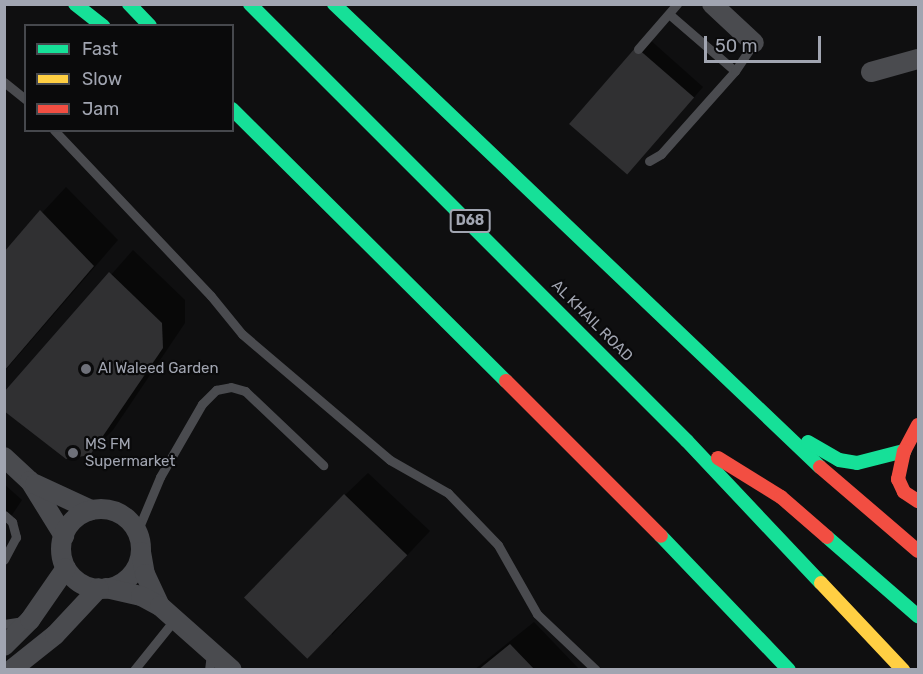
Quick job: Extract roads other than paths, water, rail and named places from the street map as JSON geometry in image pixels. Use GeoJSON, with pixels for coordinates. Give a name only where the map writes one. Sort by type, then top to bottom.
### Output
{"type":"FeatureCollection","features":[{"type":"Feature","properties":{"kind":"main road"},"geometry":{"type":"LineString","coordinates":[[75,4],[100,24]]}},
{"type":"Feature","properties":{"kind":"main road"},"geometry":{"type":"LineString","coordinates":[[129,4],[148,24]]}},
{"type":"Feature","properties":{"kind":"main road","name":"AL KHAIL ROAD"},"geometry":{"type":"LineString","coordinates":[[250,4],[687,441],[903,669]]}},
{"type":"Feature","properties":{"kind":"main road"},"geometry":{"type":"LineString","coordinates":[[334,4],[386,51],[574,236],[844,490],[918,551]]}},
{"type":"Feature","properties":{"kind":"main road"},"geometry":{"type":"LineString","coordinates":[[234,111],[628,502],[789,669]]}},
{"type":"Feature","properties":{"kind":"main road"},"geometry":{"type":"LineString","coordinates":[[918,425],[903,450],[900,485],[908,496],[918,501]]}},
{"type":"Feature","properties":{"kind":"main road"},"geometry":{"type":"LineString","coordinates":[[778,427],[848,462],[875,461],[903,450]]}},
{"type":"Feature","properties":{"kind":"main road"},"geometry":{"type":"LineString","coordinates":[[687,441],[768,488],[918,616]]}},
{"type":"Feature","properties":{"kind":"street"},"geometry":{"type":"LineString","coordinates":[[349,4],[386,44],[386,51]]}},
{"type":"Feature","properties":{"kind":"street"},"geometry":{"type":"LineString","coordinates":[[712,4],[754,43]]}},
{"type":"Feature","properties":{"kind":"street"},"geometry":{"type":"LineString","coordinates":[[871,72],[918,58]]}},
{"type":"Feature","properties":{"kind":"street"},"geometry":{"type":"LineString","coordinates":[[4,457],[30,481],[64,536]]}},
{"type":"Feature","properties":{"kind":"street"},"geometry":{"type":"LineString","coordinates":[[30,481],[91,510],[122,514],[139,542],[145,574],[160,606]]}},
{"type":"Feature","properties":{"kind":"street"},"geometry":{"type":"LineString","coordinates":[[91,510],[74,519],[64,536],[62,552],[66,568],[84,584],[141,596],[160,606],[175,619],[210,660],[232,669]]}},
{"type":"Feature","properties":{"kind":"street"},"geometry":{"type":"LineString","coordinates":[[11,669],[55,634],[103,588],[130,576],[139,542]]}},
{"type":"Feature","properties":{"kind":"street"},"geometry":{"type":"LineString","coordinates":[[4,646],[30,620],[66,568]]}},
{"type":"Feature","properties":{"kind":"lane"},"geometry":{"type":"LineString","coordinates":[[638,49],[677,4]]}},
{"type":"Feature","properties":{"kind":"lane"},"geometry":{"type":"LineString","coordinates":[[669,14],[735,71]]}},
{"type":"Feature","properties":{"kind":"lane"},"geometry":{"type":"LineString","coordinates":[[649,161],[735,71],[754,43]]}},
{"type":"Feature","properties":{"kind":"lane"},"geometry":{"type":"LineString","coordinates":[[4,82],[24,98]]}},
{"type":"Feature","properties":{"kind":"lane"},"geometry":{"type":"LineString","coordinates":[[56,132],[242,334],[390,460],[448,493],[498,545],[537,614],[596,669]]}},
{"type":"Feature","properties":{"kind":"lane"},"geometry":{"type":"LineString","coordinates":[[139,542],[170,459],[206,398],[220,388],[245,391],[323,465]]}},
{"type":"Feature","properties":{"kind":"lane"},"geometry":{"type":"LineString","coordinates":[[4,515],[12,522],[16,537],[4,560]]}},
{"type":"Feature","properties":{"kind":"lane"},"geometry":{"type":"LineString","coordinates":[[134,669],[175,619]]}},
{"type":"Feature","properties":{"kind":"lane"},"geometry":{"type":"LineString","coordinates":[[4,624],[30,620]]}},
{"type":"Feature","properties":{"kind":"place","name":"Al Waleed Garden"},"geometry":{"type":"Point","coordinates":[86,369]}},
{"type":"Feature","properties":{"kind":"place","name":"MS FM Supermarket"},"geometry":{"type":"Point","coordinates":[73,453]}}]}
